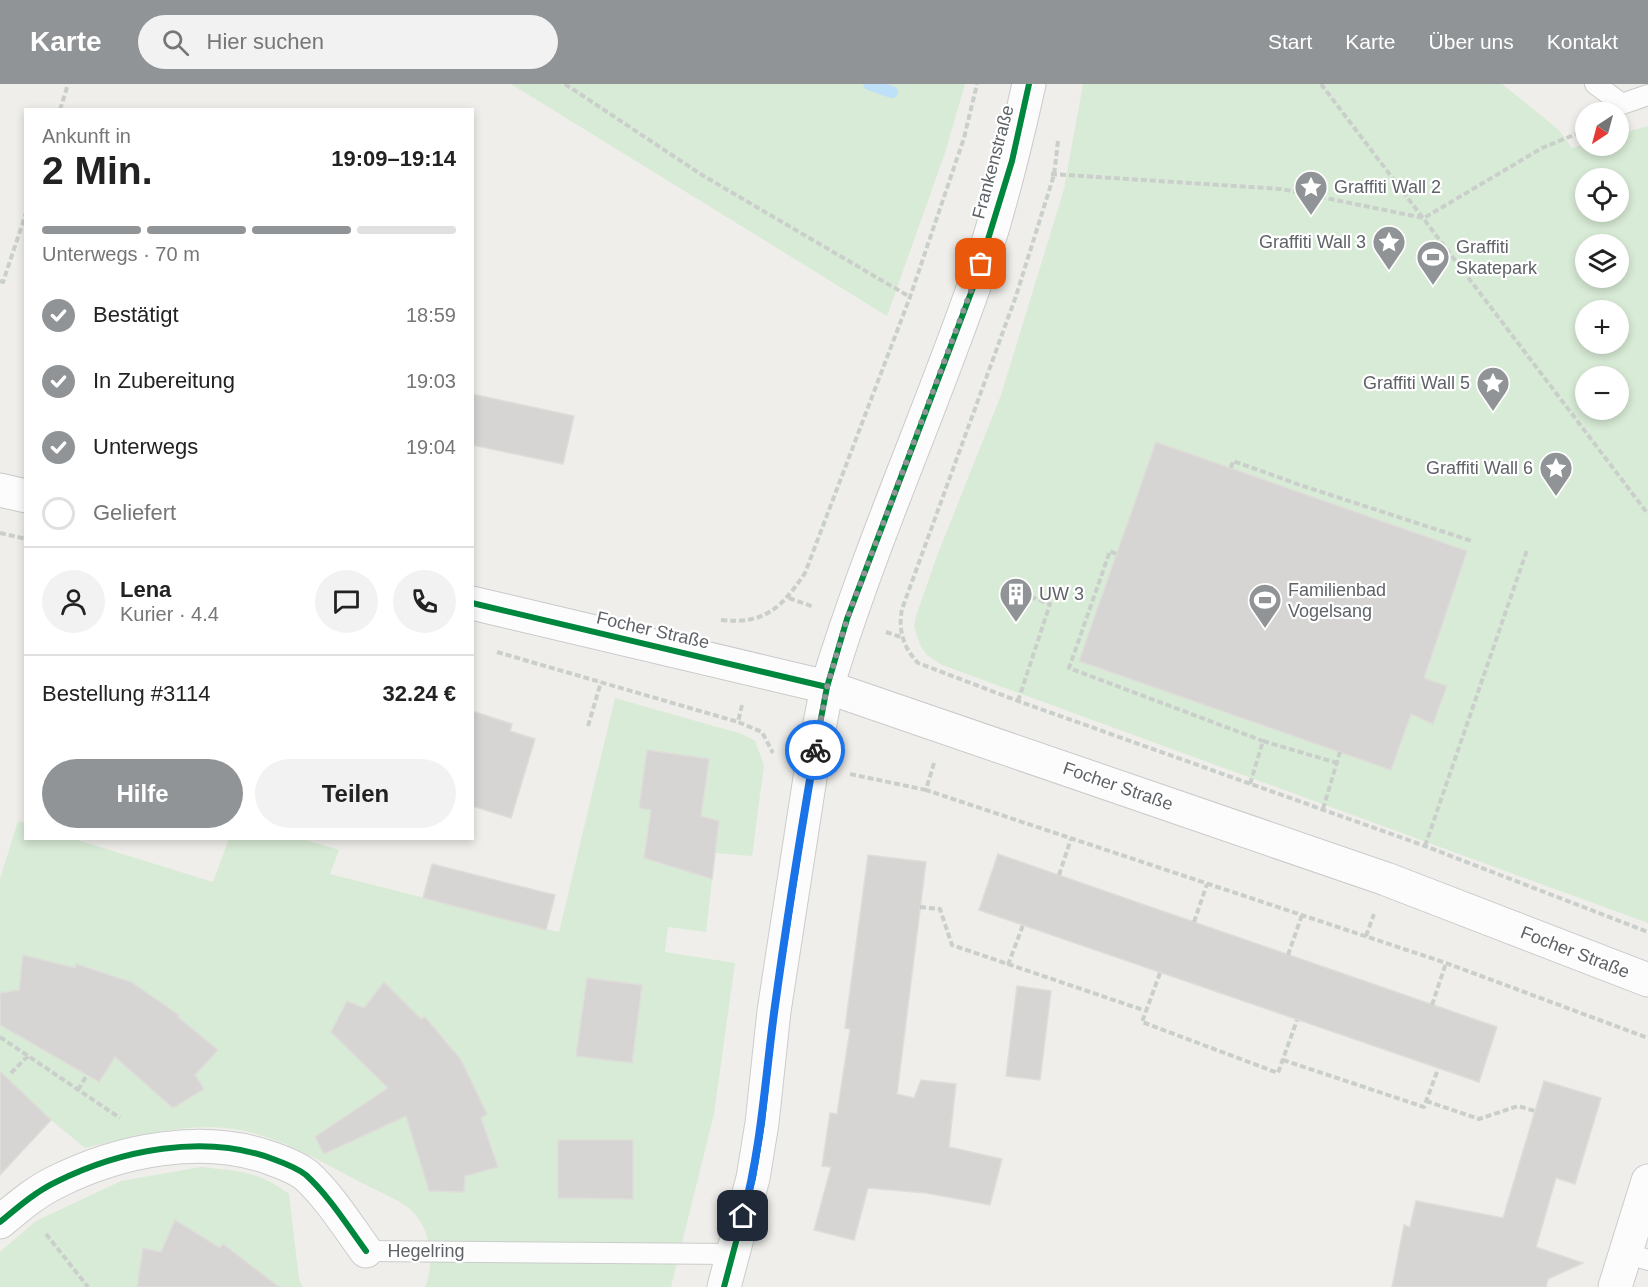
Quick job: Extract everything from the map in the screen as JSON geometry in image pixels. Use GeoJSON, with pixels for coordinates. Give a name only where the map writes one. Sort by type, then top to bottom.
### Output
{"type":"FeatureCollection","features":[{"type":"Feature","properties":{"kind":"street","name":"Frankenstraße"},"geometry":{"type":"LineString","coordinates":[[724,1287],[753,1178],[762,1123],[774,1011],[810,777],[827,687],[847,619],[974,285],[1012,161],[1029,84]]}},
{"type":"Feature","properties":{"kind":"street"},"geometry":{"type":"LineString","coordinates":[[0,490],[24,496]]}},
{"type":"Feature","properties":{"kind":"street","name":"Focher Straße"},"geometry":{"type":"LineString","coordinates":[[474,603],[827,687],[1386,879],[1648,980]]}},
{"type":"Feature","properties":{"kind":"street","name":"Hegelring"},"geometry":{"type":"LineString","coordinates":[[11,1213],[54,1183],[91,1166],[162,1149],[199,1147],[231,1149],[255,1152],[305,1174],[339,1213],[366,1251]]}},
{"type":"Feature","properties":{"kind":"street"},"geometry":{"type":"LineString","coordinates":[[1615,1287],[1637,1256],[1648,1181]]}},
{"type":"Feature","properties":{"kind":"lane"},"geometry":{"type":"LineString","coordinates":[[1595,84],[1622,104],[1648,95]]}},
{"type":"Feature","properties":{"kind":"lane","name":"Hegelring"},"geometry":{"type":"LineString","coordinates":[[366,1251],[733,1254]]}},
{"type":"Feature","properties":{"kind":"path"},"geometry":{"type":"LineString","coordinates":[[61,108],[68,84]]}},
{"type":"Feature","properties":{"kind":"path"},"geometry":{"type":"LineString","coordinates":[[565,84],[702,175],[910,297]]}},
{"type":"Feature","properties":{"kind":"path"},"geometry":{"type":"LineString","coordinates":[[712,617],[741,621],[762,617],[789,598],[805,573],[910,297],[964,138],[977,84]]}},
{"type":"Feature","properties":{"kind":"path"},"geometry":{"type":"LineString","coordinates":[[1321,84],[1648,514]]}},
{"type":"Feature","properties":{"kind":"path"},"geometry":{"type":"LineString","coordinates":[[1012,161],[1054,175],[1281,189],[1424,218],[1542,148],[1575,134]]}},
{"type":"Feature","properties":{"kind":"path"},"geometry":{"type":"LineString","coordinates":[[1054,175],[1016,296],[902,609],[899,623],[902,638],[909,653],[918,663],[1018,702],[1425,846],[1648,932]]}},
{"type":"Feature","properties":{"kind":"path"},"geometry":{"type":"LineString","coordinates":[[0,281],[3,282],[24,219]]}},
{"type":"Feature","properties":{"kind":"path"},"geometry":{"type":"LineString","coordinates":[[1231,468],[1233,461],[1472,540]]}},
{"type":"Feature","properties":{"kind":"path"},"geometry":{"type":"LineString","coordinates":[[0,533],[24,539]]}},
{"type":"Feature","properties":{"kind":"path"},"geometry":{"type":"LineString","coordinates":[[1425,846],[1527,550]]}},
{"type":"Feature","properties":{"kind":"path"},"geometry":{"type":"LineString","coordinates":[[1116,554],[1110,551],[1069,668],[1263,741],[1337,764]]}},
{"type":"Feature","properties":{"kind":"path"},"geometry":{"type":"LineString","coordinates":[[1018,702],[1050,604],[1026,595],[1022,609]]}},
{"type":"Feature","properties":{"kind":"path"},"geometry":{"type":"LineString","coordinates":[[494,651],[738,722]]}},
{"type":"Feature","properties":{"kind":"path"},"geometry":{"type":"LineString","coordinates":[[959,679],[926,790],[1446,963],[1648,1038]]}},
{"type":"Feature","properties":{"kind":"path"},"geometry":{"type":"LineString","coordinates":[[588,726],[601,682]]}},
{"type":"Feature","properties":{"kind":"path"},"geometry":{"type":"LineString","coordinates":[[1250,784],[1263,741]]}},
{"type":"Feature","properties":{"kind":"path"},"geometry":{"type":"LineString","coordinates":[[1323,809],[1340,752]]}},
{"type":"Feature","properties":{"kind":"path"},"geometry":{"type":"LineString","coordinates":[[1059,875],[1071,839]]}},
{"type":"Feature","properties":{"kind":"path"},"geometry":{"type":"LineString","coordinates":[[1194,922],[1207,884]]}},
{"type":"Feature","properties":{"kind":"path"},"geometry":{"type":"LineString","coordinates":[[920,907],[940,909],[952,945],[1146,1011]]}},
{"type":"Feature","properties":{"kind":"path"},"geometry":{"type":"LineString","coordinates":[[1288,955],[1302,915]]}},
{"type":"Feature","properties":{"kind":"path"},"geometry":{"type":"LineString","coordinates":[[1008,965],[1023,926]]}},
{"type":"Feature","properties":{"kind":"path"},"geometry":{"type":"LineString","coordinates":[[1432,1005],[1446,963]]}},
{"type":"Feature","properties":{"kind":"path"},"geometry":{"type":"LineString","coordinates":[[1160,973],[1142,1022],[1278,1073],[1297,1020]]}},
{"type":"Feature","properties":{"kind":"path"},"geometry":{"type":"LineString","coordinates":[[0,1037],[135,1128],[148,1152]]}},
{"type":"Feature","properties":{"kind":"path"},"geometry":{"type":"LineString","coordinates":[[11,1072],[28,1056]]}},
{"type":"Feature","properties":{"kind":"path"},"geometry":{"type":"LineString","coordinates":[[1283,1060],[1424,1107],[1438,1069]]}},
{"type":"Feature","properties":{"kind":"path"},"geometry":{"type":"LineString","coordinates":[[78,1090],[87,1075]]}},
{"type":"Feature","properties":{"kind":"path"},"geometry":{"type":"LineString","coordinates":[[1426,1101],[1479,1119],[1518,1106],[1535,1112]]}},
{"type":"Feature","properties":{"kind":"path"},"geometry":{"type":"LineString","coordinates":[[11,1213],[88,1287]]}},
{"type":"Feature","properties":{"kind":"green space"},"geometry":{"type":"Polygon","coordinates":[[[511,84],[965,84],[945,153],[887,316],[511,84]]]}},
{"type":"Feature","properties":{"kind":"green space"},"geometry":{"type":"Polygon","coordinates":[[[1083,84],[1502,84],[1559,130],[1572,148],[1575,147],[1575,156],[1629,156],[1629,131],[1648,126],[1648,923],[942,665],[927,655],[921,647],[914,627],[916,616],[937,556],[1001,395],[1064,189],[1083,84]]]}},
{"type":"Feature","properties":{"kind":"green space"},"geometry":{"type":"Polygon","coordinates":[[[615,698],[742,734],[755,741],[764,765],[752,856],[715,853],[706,932],[668,927],[665,952],[735,963],[714,1114],[671,1287],[425,1287],[430,1269],[430,1249],[425,1230],[410,1209],[301,1151],[268,1138],[234,1129],[196,1127],[178,1129],[85,1148],[51,1120],[0,1175],[0,879],[18,821],[24,823],[24,840],[77,840],[213,882],[229,840],[305,840],[339,850],[330,874],[559,932],[615,698]]]}},
{"type":"Feature","properties":{"kind":"green space"},"geometry":{"type":"Polygon","coordinates":[[[201,1167],[258,1176],[289,1194],[299,1279],[303,1287],[0,1287],[0,1252],[36,1221],[121,1181],[201,1167]]]}},
{"type":"Feature","properties":{"kind":"building"},"geometry":{"type":"Polygon","coordinates":[[[474,394],[574,416],[563,464],[474,445],[474,394]]]}},
{"type":"Feature","properties":{"kind":"building","name":"Familienbad Vogelsang"},"geometry":{"type":"Polygon","coordinates":[[[1156,442],[1467,551],[1424,678],[1447,686],[1433,724],[1411,714],[1391,770],[1079,661],[1156,442]]]}},
{"type":"Feature","properties":{"kind":"building"},"geometry":{"type":"Polygon","coordinates":[[[474,712],[512,724],[510,731],[535,739],[511,818],[474,807],[474,712]]]}},
{"type":"Feature","properties":{"kind":"building"},"geometry":{"type":"Polygon","coordinates":[[[647,750],[709,759],[701,816],[719,821],[712,879],[644,858],[651,810],[639,808],[647,750]]]}},
{"type":"Feature","properties":{"kind":"building"},"geometry":{"type":"Polygon","coordinates":[[[998,854],[1497,1027],[1479,1082],[979,910],[998,854]]]}},
{"type":"Feature","properties":{"kind":"building"},"geometry":{"type":"Polygon","coordinates":[[[868,855],[926,862],[897,1094],[914,1098],[921,1080],[956,1084],[949,1147],[1002,1159],[990,1205],[926,1193],[868,1188],[854,1240],[814,1230],[831,1167],[822,1166],[830,1113],[837,1114],[850,1029],[845,1028],[868,855]]]}},
{"type":"Feature","properties":{"kind":"building"},"geometry":{"type":"Polygon","coordinates":[[[432,864],[555,895],[546,930],[423,898],[432,864]]]}},
{"type":"Feature","properties":{"kind":"building"},"geometry":{"type":"Polygon","coordinates":[[[23,955],[75,968],[76,964],[131,982],[179,1015],[178,1017],[218,1050],[195,1075],[204,1089],[173,1108],[115,1057],[99,1082],[0,1025],[0,993],[19,990],[23,955]]]}},
{"type":"Feature","properties":{"kind":"building"},"geometry":{"type":"Polygon","coordinates":[[[587,978],[642,985],[632,1063],[576,1056],[587,978]]]}},
{"type":"Feature","properties":{"kind":"building"},"geometry":{"type":"Polygon","coordinates":[[[384,982],[421,1019],[425,1017],[461,1060],[487,1114],[481,1118],[498,1167],[465,1176],[464,1192],[429,1191],[406,1116],[324,1154],[315,1137],[388,1088],[331,1032],[347,1001],[364,1008],[384,982]]]}},
{"type":"Feature","properties":{"kind":"building"},"geometry":{"type":"Polygon","coordinates":[[[1017,986],[1051,991],[1040,1080],[1006,1076],[1017,986]]]}},
{"type":"Feature","properties":{"kind":"building"},"geometry":{"type":"Polygon","coordinates":[[[0,1071],[51,1120],[0,1175],[0,1071]]]}},
{"type":"Feature","properties":{"kind":"building"},"geometry":{"type":"Polygon","coordinates":[[[1544,1081],[1601,1098],[1575,1184],[1556,1178],[1536,1247],[1583,1263],[1548,1279],[1546,1287],[1392,1287],[1404,1225],[1410,1227],[1416,1201],[1503,1218],[1544,1081]]]}},
{"type":"Feature","properties":{"kind":"building"},"geometry":{"type":"Polygon","coordinates":[[[558,1140],[633,1140],[633,1199],[558,1198],[558,1140]]]}},
{"type":"Feature","properties":{"kind":"building"},"geometry":{"type":"Polygon","coordinates":[[[175,1220],[220,1248],[223,1244],[279,1287],[137,1287],[143,1248],[161,1252],[175,1220]]]}},
{"type":"Feature","properties":{"kind":"waterway"},"geometry":{"type":"LineString","coordinates":[[869,84],[892,92]]}},
{"type":"Feature","properties":{"kind":"cycle path"},"geometry":{"type":"LineString","coordinates":[[724,1287],[753,1178],[762,1123],[774,1011],[812,765],[827,687],[847,619],[974,285],[1012,161],[1029,84]]}},
{"type":"Feature","properties":{"kind":"cycle path"},"geometry":{"type":"LineString","coordinates":[[474,603],[827,687]]}},
{"type":"Feature","properties":{"kind":"cycle path"},"geometry":{"type":"LineString","coordinates":[[0,1222],[26,1200],[48,1186],[107,1161],[163,1149],[191,1146],[219,1147],[246,1151],[273,1159],[302,1172],[330,1201],[366,1251]]}},
{"type":"Feature","properties":{"kind":"way so far"},"geometry":{"type":"LineString","coordinates":[[815,750],[827,687],[847,619],[981,264]]}},
{"type":"Feature","properties":{"kind":"place","name":"Graffiti Wall 2"},"geometry":{"type":"Point","coordinates":[1311,216]}},
{"type":"Feature","properties":{"kind":"place","name":"Graffiti Wall 3"},"geometry":{"type":"Point","coordinates":[1389,271]}},
{"type":"Feature","properties":{"kind":"place","name":"Graffiti Skatepark"},"geometry":{"type":"Point","coordinates":[1433,286]}},
{"type":"Feature","properties":{"kind":"place","name":"Graffiti Wall 5"},"geometry":{"type":"Point","coordinates":[1493,412]}},
{"type":"Feature","properties":{"kind":"place","name":"Graffiti Wall 6"},"geometry":{"type":"Point","coordinates":[1556,497]}},
{"type":"Feature","properties":{"kind":"place","name":"UW 3"},"geometry":{"type":"Point","coordinates":[1016,623]}},
{"type":"Feature","properties":{"kind":"place","name":"Familienbad Vogelsang"},"geometry":{"type":"Point","coordinates":[1265,629]}},
{"type":"Feature","properties":{"kind":"route"},"geometry":{"type":"LineString","coordinates":[[743,1216],[753,1178],[762,1123],[774,1011],[815,750]]}}]}
